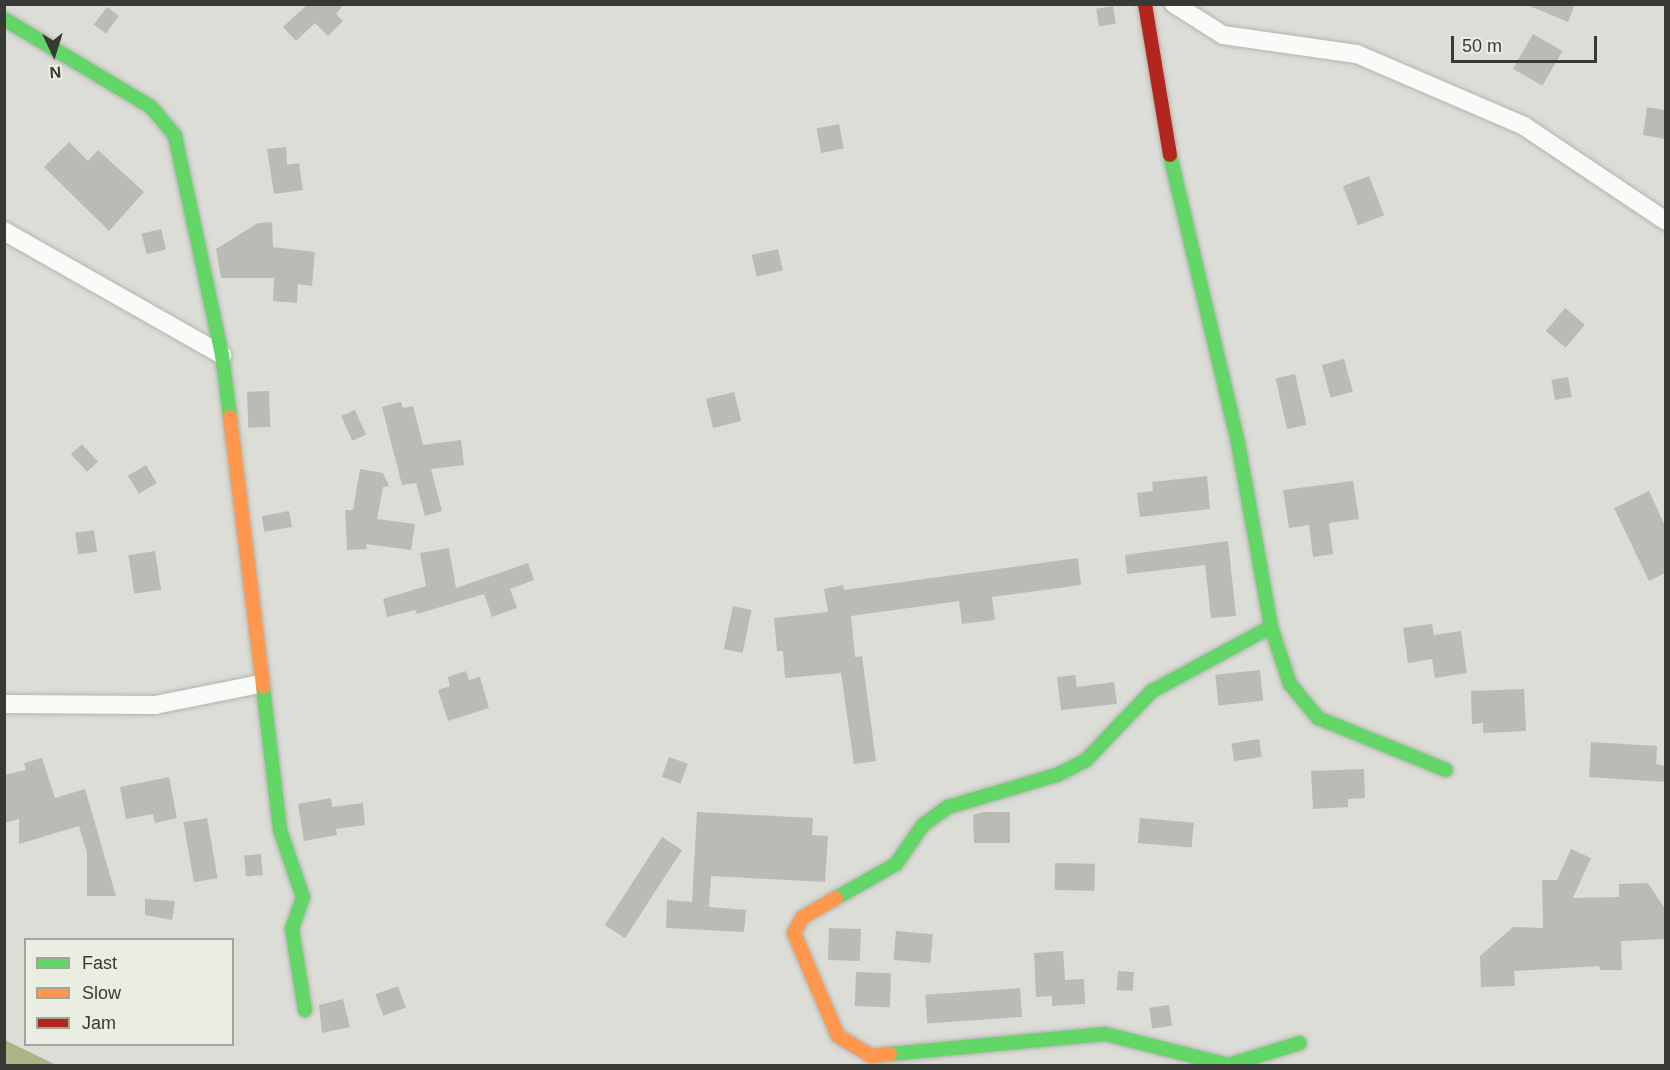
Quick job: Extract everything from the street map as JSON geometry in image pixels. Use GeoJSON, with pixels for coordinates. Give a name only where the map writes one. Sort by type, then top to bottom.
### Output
{"type":"FeatureCollection","features":[{"type":"Feature","properties":{"kind":"street"},"geometry":{"type":"LineString","coordinates":[[1145,4],[1174,178],[1238,443],[1271,627],[1290,684],[1318,718],[1446,770]]}},
{"type":"Feature","properties":{"kind":"street"},"geometry":{"type":"LineString","coordinates":[[1174,4],[1223,35],[1357,54],[1524,126],[1665,221]]}},
{"type":"Feature","properties":{"kind":"street"},"geometry":{"type":"LineString","coordinates":[[4,19],[151,106],[175,136],[222,355],[260,684],[280,830],[303,897],[292,929],[306,1010]]}},
{"type":"Feature","properties":{"kind":"street"},"geometry":{"type":"LineString","coordinates":[[4,231],[222,355]]}},
{"type":"Feature","properties":{"kind":"street"},"geometry":{"type":"LineString","coordinates":[[1271,627],[1152,690],[1085,761],[1057,775],[948,807],[923,825],[896,864],[802,918],[794,933],[838,1036],[871,1056],[1105,1034],[1228,1065],[1300,1044]]}},
{"type":"Feature","properties":{"kind":"street"},"geometry":{"type":"LineString","coordinates":[[5,703],[155,705],[260,684]]}},
{"type":"Feature","properties":{"kind":"shaded area"},"geometry":{"type":"Polygon","coordinates":[[[5,1040],[56,1065],[5,1065],[5,1040]]]}},
{"type":"Feature","properties":{"kind":"building"},"geometry":{"type":"Polygon","coordinates":[[[308,4],[344,4],[336,14],[343,21],[328,36],[315,23],[296,41],[283,27],[308,4]]]}},
{"type":"Feature","properties":{"kind":"building"},"geometry":{"type":"Polygon","coordinates":[[[1525,4],[1575,4],[1568,22],[1525,4]]]}},
{"type":"Feature","properties":{"kind":"building"},"geometry":{"type":"Polygon","coordinates":[[[1113,6],[1116,24],[1099,26],[1096,9],[1113,6]]]}},
{"type":"Feature","properties":{"kind":"building"},"geometry":{"type":"Polygon","coordinates":[[[107,7],[119,16],[106,34],[94,25],[107,7]]]}},
{"type":"Feature","properties":{"kind":"building"},"geometry":{"type":"Polygon","coordinates":[[[1533,34],[1562,51],[1542,86],[1513,69],[1533,34]]]}},
{"type":"Feature","properties":{"kind":"building"},"geometry":{"type":"Polygon","coordinates":[[[1647,107],[1665,110],[1665,139],[1643,135],[1647,107]]]}},
{"type":"Feature","properties":{"kind":"building"},"geometry":{"type":"Polygon","coordinates":[[[839,124],[844,149],[821,153],[816,128],[839,124]]]}},
{"type":"Feature","properties":{"kind":"building"},"geometry":{"type":"Polygon","coordinates":[[[69,142],[88,161],[98,150],[144,192],[109,231],[44,167],[69,142]]]}},
{"type":"Feature","properties":{"kind":"building"},"geometry":{"type":"Polygon","coordinates":[[[286,147],[287,165],[299,163],[303,190],[274,194],[267,149],[286,147]]]}},
{"type":"Feature","properties":{"kind":"building"},"geometry":{"type":"Polygon","coordinates":[[[1369,176],[1384,215],[1358,225],[1343,186],[1369,176]]]}},
{"type":"Feature","properties":{"kind":"building"},"geometry":{"type":"Polygon","coordinates":[[[272,222],[273,247],[315,252],[312,286],[298,284],[297,303],[273,301],[274,278],[221,278],[216,249],[258,223],[272,222]]]}},
{"type":"Feature","properties":{"kind":"building"},"geometry":{"type":"Polygon","coordinates":[[[161,229],[166,249],[147,254],[142,234],[161,229]]]}},
{"type":"Feature","properties":{"kind":"building"},"geometry":{"type":"Polygon","coordinates":[[[778,249],[783,270],[757,277],[752,255],[778,249]]]}},
{"type":"Feature","properties":{"kind":"building"},"geometry":{"type":"Polygon","coordinates":[[[1565,308],[1585,325],[1566,348],[1546,331],[1565,308]]]}},
{"type":"Feature","properties":{"kind":"building"},"geometry":{"type":"Polygon","coordinates":[[[1344,359],[1353,392],[1331,398],[1322,365],[1344,359]]]}},
{"type":"Feature","properties":{"kind":"building"},"geometry":{"type":"Polygon","coordinates":[[[1295,374],[1307,425],[1287,429],[1276,378],[1295,374]]]}},
{"type":"Feature","properties":{"kind":"building"},"geometry":{"type":"Polygon","coordinates":[[[1568,377],[1572,397],[1555,400],[1551,380],[1568,377]]]}},
{"type":"Feature","properties":{"kind":"building"},"geometry":{"type":"Polygon","coordinates":[[[269,391],[270,427],[248,428],[247,392],[269,391]]]}},
{"type":"Feature","properties":{"kind":"building"},"geometry":{"type":"Polygon","coordinates":[[[734,392],[741,421],[713,428],[706,399],[734,392]]]}},
{"type":"Feature","properties":{"kind":"building"},"geometry":{"type":"Polygon","coordinates":[[[401,402],[403,408],[413,406],[423,445],[461,440],[464,465],[431,469],[442,511],[425,516],[416,483],[402,485],[382,407],[401,402]]]}},
{"type":"Feature","properties":{"kind":"building"},"geometry":{"type":"Polygon","coordinates":[[[355,410],[366,435],[352,441],[341,416],[355,410]]]}},
{"type":"Feature","properties":{"kind":"building"},"geometry":{"type":"Polygon","coordinates":[[[82,444],[98,462],[87,472],[71,454],[82,444]]]}},
{"type":"Feature","properties":{"kind":"building"},"geometry":{"type":"Polygon","coordinates":[[[146,465],[157,483],[139,494],[128,476],[146,465]]]}},
{"type":"Feature","properties":{"kind":"building"},"geometry":{"type":"Polygon","coordinates":[[[360,469],[383,473],[389,486],[383,487],[377,519],[415,524],[411,550],[366,544],[367,549],[347,550],[345,510],[353,510],[360,469]]]}},
{"type":"Feature","properties":{"kind":"building"},"geometry":{"type":"Polygon","coordinates":[[[1207,476],[1210,509],[1140,517],[1137,493],[1153,491],[1152,482],[1207,476]]]}},
{"type":"Feature","properties":{"kind":"building"},"geometry":{"type":"Polygon","coordinates":[[[1353,481],[1359,519],[1329,523],[1333,554],[1313,557],[1309,525],[1289,528],[1283,490],[1353,481]]]}},
{"type":"Feature","properties":{"kind":"building"},"geometry":{"type":"Polygon","coordinates":[[[1649,491],[1665,526],[1665,573],[1649,581],[1614,508],[1649,491]]]}},
{"type":"Feature","properties":{"kind":"building"},"geometry":{"type":"Polygon","coordinates":[[[289,511],[292,527],[265,532],[262,516],[289,511]]]}},
{"type":"Feature","properties":{"kind":"building"},"geometry":{"type":"Polygon","coordinates":[[[94,530],[97,552],[78,554],[75,533],[94,530]]]}},
{"type":"Feature","properties":{"kind":"building"},"geometry":{"type":"Polygon","coordinates":[[[1228,541],[1236,616],[1211,618],[1205,565],[1127,574],[1125,555],[1228,541]]]}},
{"type":"Feature","properties":{"kind":"building"},"geometry":{"type":"Polygon","coordinates":[[[449,548],[456,588],[528,563],[534,580],[510,589],[517,608],[492,617],[484,594],[417,614],[415,610],[387,617],[383,599],[426,586],[420,553],[449,548]]]}},
{"type":"Feature","properties":{"kind":"building"},"geometry":{"type":"Polygon","coordinates":[[[155,551],[161,590],[134,594],[128,555],[155,551]]]}},
{"type":"Feature","properties":{"kind":"building"},"geometry":{"type":"Polygon","coordinates":[[[1078,558],[1081,585],[992,597],[995,620],[962,624],[959,601],[851,616],[855,657],[862,656],[876,761],[854,764],[841,673],[785,678],[783,651],[777,651],[774,618],[828,612],[824,589],[843,585],[844,590],[1078,558]]]}},
{"type":"Feature","properties":{"kind":"building"},"geometry":{"type":"Polygon","coordinates":[[[733,606],[752,610],[742,653],[724,649],[733,606]]]}},
{"type":"Feature","properties":{"kind":"building"},"geometry":{"type":"Polygon","coordinates":[[[1432,624],[1434,635],[1461,631],[1467,673],[1435,678],[1432,659],[1408,663],[1403,628],[1432,624]]]}},
{"type":"Feature","properties":{"kind":"building"},"geometry":{"type":"Polygon","coordinates":[[[1260,670],[1263,701],[1218,706],[1215,675],[1260,670]]]}},
{"type":"Feature","properties":{"kind":"building"},"geometry":{"type":"Polygon","coordinates":[[[466,671],[469,680],[480,677],[489,708],[448,721],[438,690],[450,686],[448,677],[466,671]]]}},
{"type":"Feature","properties":{"kind":"building"},"geometry":{"type":"Polygon","coordinates":[[[1075,675],[1077,687],[1114,682],[1117,704],[1061,710],[1057,677],[1075,675]]]}},
{"type":"Feature","properties":{"kind":"building"},"geometry":{"type":"Polygon","coordinates":[[[1524,689],[1526,731],[1483,733],[1483,723],[1472,724],[1471,691],[1524,689]]]}},
{"type":"Feature","properties":{"kind":"building"},"geometry":{"type":"Polygon","coordinates":[[[1259,739],[1262,757],[1234,761],[1231,743],[1259,739]]]}},
{"type":"Feature","properties":{"kind":"building"},"geometry":{"type":"Polygon","coordinates":[[[1591,742],[1657,746],[1656,764],[1665,766],[1665,782],[1589,777],[1591,742]]]}},
{"type":"Feature","properties":{"kind":"building"},"geometry":{"type":"Polygon","coordinates":[[[669,757],[688,764],[681,784],[662,777],[669,757]]]}},
{"type":"Feature","properties":{"kind":"building"},"geometry":{"type":"Polygon","coordinates":[[[42,758],[55,798],[85,789],[116,896],[87,896],[87,853],[79,826],[19,844],[19,819],[4,823],[4,775],[26,770],[24,763],[42,758]]]}},
{"type":"Feature","properties":{"kind":"building"},"geometry":{"type":"Polygon","coordinates":[[[1364,769],[1365,798],[1348,799],[1348,807],[1313,809],[1311,771],[1364,769]]]}},
{"type":"Feature","properties":{"kind":"building"},"geometry":{"type":"Polygon","coordinates":[[[169,777],[177,818],[155,823],[153,814],[126,819],[120,787],[169,777]]]}},
{"type":"Feature","properties":{"kind":"building"},"geometry":{"type":"Polygon","coordinates":[[[331,798],[332,807],[363,803],[365,825],[336,829],[337,835],[304,841],[298,804],[331,798]]]}},
{"type":"Feature","properties":{"kind":"building"},"geometry":{"type":"Polygon","coordinates":[[[697,812],[813,818],[812,835],[828,836],[825,882],[711,876],[709,907],[746,910],[744,932],[666,928],[667,900],[692,902],[697,812]]]}},
{"type":"Feature","properties":{"kind":"building"},"geometry":{"type":"Polygon","coordinates":[[[983,812],[1010,812],[1010,843],[974,843],[973,815],[983,812]]]}},
{"type":"Feature","properties":{"kind":"building"},"geometry":{"type":"Polygon","coordinates":[[[207,818],[218,878],[194,882],[183,822],[207,818]]]}},
{"type":"Feature","properties":{"kind":"building"},"geometry":{"type":"Polygon","coordinates":[[[1140,818],[1194,823],[1192,848],[1138,843],[1140,818]]]}},
{"type":"Feature","properties":{"kind":"building"},"geometry":{"type":"Polygon","coordinates":[[[662,837],[682,850],[625,938],[605,925],[662,837]]]}},
{"type":"Feature","properties":{"kind":"building"},"geometry":{"type":"Polygon","coordinates":[[[1571,849],[1591,858],[1573,898],[1619,897],[1619,884],[1648,883],[1665,909],[1665,939],[1621,941],[1622,970],[1600,970],[1599,966],[1514,971],[1515,986],[1481,987],[1480,956],[1513,927],[1543,928],[1542,880],[1557,880],[1571,849]]]}},
{"type":"Feature","properties":{"kind":"building"},"geometry":{"type":"Polygon","coordinates":[[[261,854],[263,875],[246,876],[244,855],[261,854]]]}},
{"type":"Feature","properties":{"kind":"building"},"geometry":{"type":"Polygon","coordinates":[[[1055,863],[1095,864],[1095,891],[1055,890],[1055,863]]]}},
{"type":"Feature","properties":{"kind":"building"},"geometry":{"type":"Polygon","coordinates":[[[145,899],[175,901],[172,920],[145,915],[145,899]]]}},
{"type":"Feature","properties":{"kind":"building"},"geometry":{"type":"Polygon","coordinates":[[[829,928],[861,929],[860,961],[828,960],[829,928]]]}},
{"type":"Feature","properties":{"kind":"building"},"geometry":{"type":"Polygon","coordinates":[[[896,931],[933,934],[930,963],[893,960],[896,931]]]}},
{"type":"Feature","properties":{"kind":"building"},"geometry":{"type":"Polygon","coordinates":[[[1063,951],[1065,980],[1084,979],[1085,1004],[1052,1006],[1052,996],[1036,997],[1034,953],[1063,951]]]}},
{"type":"Feature","properties":{"kind":"building"},"geometry":{"type":"Polygon","coordinates":[[[1118,971],[1134,972],[1133,991],[1117,990],[1118,971]]]}},
{"type":"Feature","properties":{"kind":"building"},"geometry":{"type":"Polygon","coordinates":[[[856,972],[891,973],[890,1007],[855,1006],[856,972]]]}},
{"type":"Feature","properties":{"kind":"building"},"geometry":{"type":"Polygon","coordinates":[[[398,986],[406,1008],[383,1016],[375,994],[398,986]]]}},
{"type":"Feature","properties":{"kind":"building"},"geometry":{"type":"Polygon","coordinates":[[[1020,988],[1022,1017],[927,1024],[925,995],[1020,988]]]}},
{"type":"Feature","properties":{"kind":"building"},"geometry":{"type":"Polygon","coordinates":[[[343,999],[350,1027],[322,1033],[319,1005],[343,999]]]}},
{"type":"Feature","properties":{"kind":"building"},"geometry":{"type":"Polygon","coordinates":[[[1169,1005],[1172,1026],[1152,1029],[1149,1008],[1169,1005]]]}},
{"type":"Feature","properties":{"kind":"traffic: fast"},"geometry":{"type":"LineString","coordinates":[[4,19],[151,107],[175,136],[222,355],[230,417]]}},
{"type":"Feature","properties":{"kind":"traffic: fast"},"geometry":{"type":"LineString","coordinates":[[1170,155],[1238,443],[1271,627],[1290,684],[1318,718],[1446,770]]}},
{"type":"Feature","properties":{"kind":"traffic: fast"},"geometry":{"type":"LineString","coordinates":[[836,898],[896,864],[923,825],[948,807],[1057,775],[1085,761],[1152,691],[1271,627]]}},
{"type":"Feature","properties":{"kind":"traffic: fast"},"geometry":{"type":"LineString","coordinates":[[263,687],[280,830],[303,897],[292,929],[305,1010]]}},
{"type":"Feature","properties":{"kind":"traffic: fast"},"geometry":{"type":"LineString","coordinates":[[890,1054],[1105,1034],[1228,1065],[1300,1043]]}},
{"type":"Feature","properties":{"kind":"traffic: slow"},"geometry":{"type":"LineString","coordinates":[[230,417],[263,687]]}},
{"type":"Feature","properties":{"kind":"traffic: slow"},"geometry":{"type":"LineString","coordinates":[[836,898],[802,918],[794,933],[838,1036],[871,1056],[890,1054]]}},
{"type":"Feature","properties":{"kind":"traffic: jam"},"geometry":{"type":"LineString","coordinates":[[1145,4],[1170,155]]}}]}
